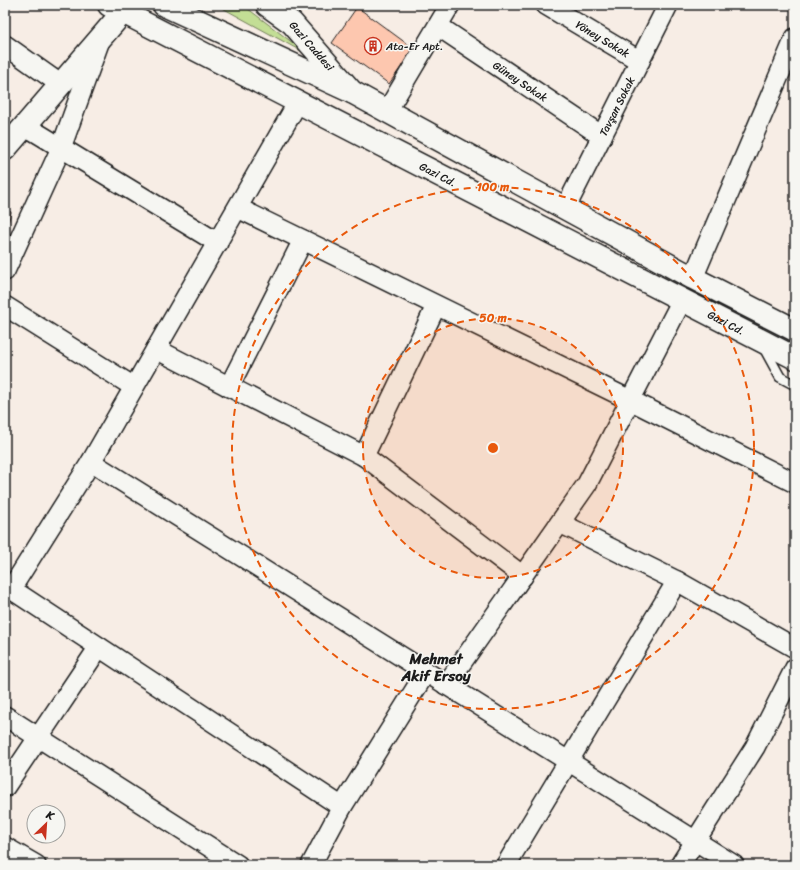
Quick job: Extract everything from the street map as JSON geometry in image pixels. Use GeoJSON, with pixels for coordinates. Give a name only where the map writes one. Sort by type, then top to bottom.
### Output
{"type":"FeatureCollection","features":[{"type":"Feature","properties":{"kind":"main road"},"geometry":{"type":"LineString","coordinates":[[164,5],[352,92],[693,278],[795,330]]}},
{"type":"Feature","properties":{"kind":"main road","name":"Gazi Caddesi"},"geometry":{"type":"LineString","coordinates":[[267,5],[292,23],[352,92]]}},
{"type":"Feature","properties":{"kind":"main road"},"geometry":{"type":"LineString","coordinates":[[5,149],[24,125],[101,38],[120,8]]}},
{"type":"Feature","properties":{"kind":"main road","name":"Gazi Cd."},"geometry":{"type":"LineString","coordinates":[[120,8],[298,102],[795,358]]}},
{"type":"Feature","properties":{"kind":"street"},"geometry":{"type":"LineString","coordinates":[[387,111],[450,5]]}},
{"type":"Feature","properties":{"kind":"street","name":"Yöney Sokak"},"geometry":{"type":"LineString","coordinates":[[546,5],[640,60]]}},
{"type":"Feature","properties":{"kind":"street","name":"Tavşan Sokak"},"geometry":{"type":"LineString","coordinates":[[565,208],[668,5]]}},
{"type":"Feature","properties":{"kind":"street","name":"Güney Sokak"},"geometry":{"type":"LineString","coordinates":[[438,26],[602,136]]}},
{"type":"Feature","properties":{"kind":"street"},"geometry":{"type":"LineString","coordinates":[[5,271],[61,148],[101,38]]}},
{"type":"Feature","properties":{"kind":"street"},"geometry":{"type":"LineString","coordinates":[[693,278],[795,38]]}},
{"type":"Feature","properties":{"kind":"street"},"geometry":{"type":"LineString","coordinates":[[5,45],[60,84]]}},
{"type":"Feature","properties":{"kind":"street"},"geometry":{"type":"LineString","coordinates":[[298,102],[91,462],[8,587],[342,807]]}},
{"type":"Feature","properties":{"kind":"street"},"geometry":{"type":"LineString","coordinates":[[24,125],[218,243]]}},
{"type":"Feature","properties":{"kind":"street"},"geometry":{"type":"LineString","coordinates":[[238,208],[630,400],[795,483]]}},
{"type":"Feature","properties":{"kind":"street"},"geometry":{"type":"LineString","coordinates":[[229,386],[302,240]]}},
{"type":"Feature","properties":{"kind":"street"},"geometry":{"type":"LineString","coordinates":[[446,685],[587,484],[682,300]]}},
{"type":"Feature","properties":{"kind":"street"},"geometry":{"type":"LineString","coordinates":[[5,306],[134,387]]}},
{"type":"Feature","properties":{"kind":"street"},"geometry":{"type":"LineString","coordinates":[[364,456],[436,306]]}},
{"type":"Feature","properties":{"kind":"street"},"geometry":{"type":"LineString","coordinates":[[156,349],[364,456],[523,576]]}},
{"type":"Feature","properties":{"kind":"street"},"geometry":{"type":"LineString","coordinates":[[91,462],[734,865]]}},
{"type":"Feature","properties":{"kind":"street"},"geometry":{"type":"LineString","coordinates":[[560,523],[676,581],[795,648]]}},
{"type":"Feature","properties":{"kind":"street"},"geometry":{"type":"LineString","coordinates":[[506,865],[676,581]]}},
{"type":"Feature","properties":{"kind":"street"},"geometry":{"type":"LineString","coordinates":[[5,787],[99,647]]}},
{"type":"Feature","properties":{"kind":"street"},"geometry":{"type":"LineString","coordinates":[[680,865],[755,747],[795,668]]}},
{"type":"Feature","properties":{"kind":"street"},"geometry":{"type":"LineString","coordinates":[[311,865],[342,807],[426,672]]}},
{"type":"Feature","properties":{"kind":"street"},"geometry":{"type":"LineString","coordinates":[[5,716],[238,865]]}},
{"type":"Feature","properties":{"kind":"street"},"geometry":{"type":"LineString","coordinates":[[5,847],[36,865]]}},
{"type":"Feature","properties":{"kind":"lane"},"geometry":{"type":"LineString","coordinates":[[759,340],[780,377],[795,385]]}},
{"type":"Feature","properties":{"kind":"green space"},"geometry":{"type":"Polygon","coordinates":[[[217,5],[243,5],[310,56],[217,5]]]}},
{"type":"Feature","properties":{"kind":"building","name":"Ata-Er Apt."},"geometry":{"type":"Polygon","coordinates":[[[357,7],[414,49],[389,84],[332,43],[357,7]]]}},
{"type":"Feature","properties":{"kind":"building"},"geometry":{"type":"Polygon","coordinates":[[[5,210],[11,212],[5,235],[5,210]]]}},
{"type":"Feature","properties":{"kind":"place","name":"Ata-Er Apt."},"geometry":{"type":"Point","coordinates":[373,46]}},
{"type":"Feature","properties":{"kind":"district","name":"Mehmet Akif Ersoy"},"geometry":{"type":"Point","coordinates":[436,668]}}]}
